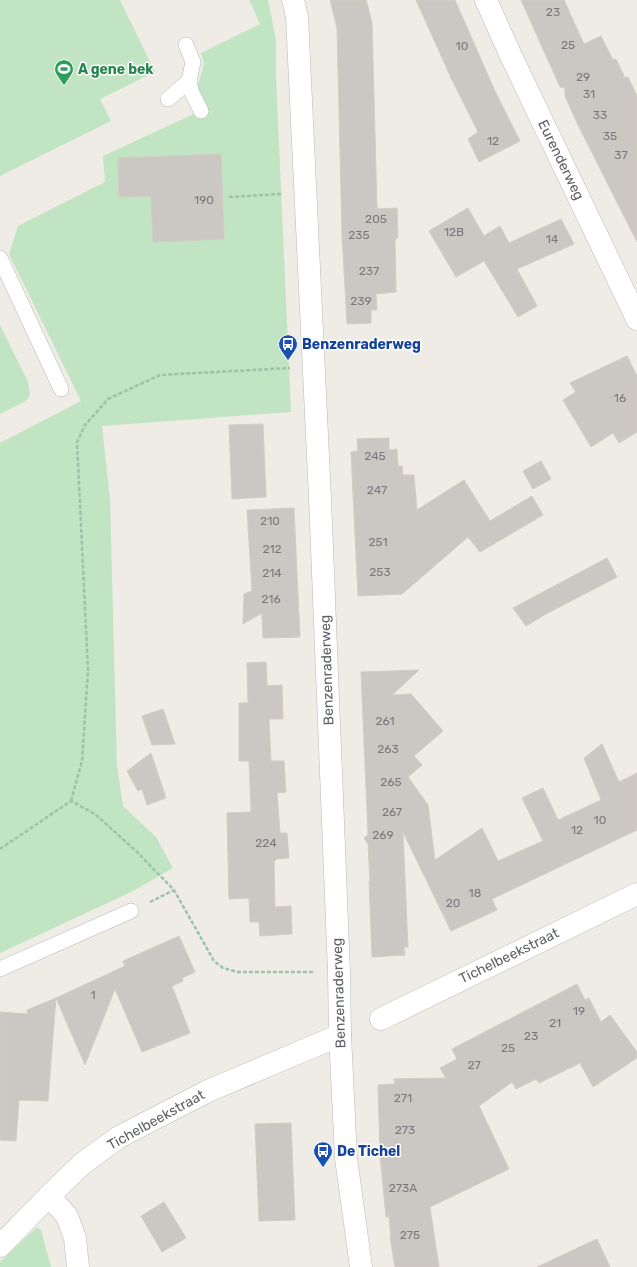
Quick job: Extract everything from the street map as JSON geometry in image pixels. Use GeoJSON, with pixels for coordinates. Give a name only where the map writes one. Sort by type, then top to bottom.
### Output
{"type":"FeatureCollection","features":[{"type":"Feature","properties":{"kind":"street","name":"Benzenraderweg"},"geometry":{"type":"LineString","coordinates":[[293,0],[297,17],[314,366],[346,1158],[361,1267]]}},
{"type":"Feature","properties":{"kind":"street","name":"Eurenderweg"},"geometry":{"type":"LineString","coordinates":[[486,0],[511,56],[636,313]]}},
{"type":"Feature","properties":{"kind":"street","name":"Tichelbeekstraat"},"geometry":{"type":"LineString","coordinates":[[381,1019],[637,894]]}},
{"type":"Feature","properties":{"kind":"street","name":"Tichelbeekstraat"},"geometry":{"type":"LineString","coordinates":[[2,1238],[82,1164],[119,1137],[208,1091],[340,1035]]}},
{"type":"Feature","properties":{"kind":"street"},"geometry":{"type":"LineString","coordinates":[[49,1196],[67,1216],[75,1238],[78,1267]]}},
{"type":"Feature","properties":{"kind":"lane"},"geometry":{"type":"LineString","coordinates":[[186,45],[193,62],[189,81],[191,90],[201,111]]}},
{"type":"Feature","properties":{"kind":"lane"},"geometry":{"type":"LineString","coordinates":[[168,99],[189,81]]}},
{"type":"Feature","properties":{"kind":"lane"},"geometry":{"type":"LineString","coordinates":[[0,258],[61,389]]}},
{"type":"Feature","properties":{"kind":"lane"},"geometry":{"type":"LineString","coordinates":[[0,969],[132,911]]}},
{"type":"Feature","properties":{"kind":"path"},"geometry":{"type":"LineString","coordinates":[[229,197],[305,192]]}},
{"type":"Feature","properties":{"kind":"path"},"geometry":{"type":"LineString","coordinates":[[0,849],[71,801],[82,761],[88,670],[77,442],[85,425],[108,399],[160,375],[314,366]]}},
{"type":"Feature","properties":{"kind":"path"},"geometry":{"type":"LineString","coordinates":[[71,801],[95,814],[136,851],[174,890],[214,961],[223,968],[238,972],[339,972]]}},
{"type":"Feature","properties":{"kind":"path"},"geometry":{"type":"LineString","coordinates":[[132,911],[174,890]]}},
{"type":"Feature","properties":{"kind":"green space","name":"A gene bek"},"geometry":{"type":"Polygon","coordinates":[[[0,0],[120,0],[155,72],[100,99],[111,121],[0,176],[0,0]]]}},
{"type":"Feature","properties":{"kind":"green space"},"geometry":{"type":"Polygon","coordinates":[[[249,0],[268,0],[276,40],[276,76],[291,412],[102,426],[110,499],[117,766],[123,806],[156,837],[173,868],[133,891],[0,953],[0,443],[81,401],[9,254],[18,226],[105,182],[103,156],[198,112],[194,88],[198,85],[204,64],[201,53],[260,24],[249,0]]]}},
{"type":"Feature","properties":{"kind":"green space"},"geometry":{"type":"Polygon","coordinates":[[[0,325],[28,382],[30,395],[24,402],[0,414],[0,325]]]}},
{"type":"Feature","properties":{"kind":"green space"},"geometry":{"type":"Polygon","coordinates":[[[37,1227],[41,1230],[51,1267],[0,1267],[0,1262],[37,1227]]]}},
{"type":"Feature","properties":{"kind":"building"},"geometry":{"type":"Polygon","coordinates":[[[330,0],[366,0],[372,22],[377,209],[397,208],[398,237],[395,240],[396,292],[376,294],[377,310],[371,310],[371,323],[347,324],[342,235],[337,28],[330,0]]]}},
{"type":"Feature","properties":{"kind":"building"},"geometry":{"type":"Polygon","coordinates":[[[416,0],[455,0],[494,89],[520,141],[479,162],[468,139],[478,132],[452,80],[416,0]]]}},
{"type":"Feature","properties":{"kind":"building"},"geometry":{"type":"Polygon","coordinates":[[[521,0],[564,0],[584,44],[601,36],[613,60],[616,59],[625,78],[628,77],[637,96],[637,242],[578,125],[565,96],[565,88],[560,87],[521,0]]]}},
{"type":"Feature","properties":{"kind":"building"},"geometry":{"type":"Polygon","coordinates":[[[221,154],[224,239],[153,242],[151,196],[119,197],[118,158],[221,154]]]}},
{"type":"Feature","properties":{"kind":"building"},"geometry":{"type":"Polygon","coordinates":[[[468,208],[484,236],[500,226],[509,243],[561,219],[574,244],[517,269],[537,306],[518,317],[484,261],[456,277],[429,231],[468,208]]]}},
{"type":"Feature","properties":{"kind":"building"},"geometry":{"type":"Polygon","coordinates":[[[627,356],[637,376],[637,432],[619,443],[613,433],[591,447],[563,400],[576,392],[570,383],[627,356]]]}},
{"type":"Feature","properties":{"kind":"building"},"geometry":{"type":"Polygon","coordinates":[[[263,424],[266,497],[232,499],[229,425],[263,424]]]}},
{"type":"Feature","properties":{"kind":"building"},"geometry":{"type":"Polygon","coordinates":[[[389,438],[389,450],[397,449],[398,466],[402,466],[403,475],[414,475],[417,510],[464,480],[490,521],[532,496],[543,515],[480,552],[468,537],[402,594],[358,596],[351,452],[358,451],[357,439],[389,438]]]}},
{"type":"Feature","properties":{"kind":"building"},"geometry":{"type":"Polygon","coordinates":[[[541,461],[551,479],[533,489],[523,471],[541,461]]]}},
{"type":"Feature","properties":{"kind":"building"},"geometry":{"type":"Polygon","coordinates":[[[294,508],[300,637],[263,638],[262,613],[243,624],[244,594],[252,591],[247,510],[294,508]]]}},
{"type":"Feature","properties":{"kind":"building"},"geometry":{"type":"Polygon","coordinates":[[[607,558],[617,577],[526,626],[513,608],[607,558]]]}},
{"type":"Feature","properties":{"kind":"building"},"geometry":{"type":"Polygon","coordinates":[[[266,662],[267,686],[282,685],[283,719],[269,719],[271,761],[284,761],[286,792],[277,793],[280,833],[287,833],[289,858],[276,859],[274,861],[275,907],[291,906],[292,934],[260,936],[259,922],[250,922],[249,898],[229,899],[227,813],[251,812],[249,761],[239,761],[239,703],[248,703],[247,663],[266,662]]]}},
{"type":"Feature","properties":{"kind":"building"},"geometry":{"type":"Polygon","coordinates":[[[419,670],[392,695],[411,694],[443,731],[414,756],[422,765],[408,777],[428,805],[435,860],[482,828],[498,861],[543,841],[522,798],[543,788],[558,820],[601,800],[584,758],[602,744],[619,782],[637,773],[637,830],[492,899],[497,910],[451,931],[403,832],[408,947],[404,947],[405,955],[372,957],[368,844],[364,838],[368,835],[361,672],[419,670]]]}},
{"type":"Feature","properties":{"kind":"building"},"geometry":{"type":"Polygon","coordinates":[[[163,709],[175,744],[152,745],[142,716],[163,709]]]}},
{"type":"Feature","properties":{"kind":"building"},"geometry":{"type":"Polygon","coordinates":[[[151,753],[166,798],[147,805],[142,789],[138,791],[127,771],[151,753]]]}},
{"type":"Feature","properties":{"kind":"building"},"geometry":{"type":"Polygon","coordinates":[[[179,936],[195,972],[182,978],[183,981],[172,986],[190,1033],[142,1052],[115,989],[85,1065],[56,998],[125,966],[123,961],[179,936]]]}},
{"type":"Feature","properties":{"kind":"building"},"geometry":{"type":"Polygon","coordinates":[[[577,984],[585,1000],[589,998],[601,1022],[610,1015],[637,1052],[637,1058],[593,1087],[580,1063],[539,1083],[536,1079],[516,1089],[512,1082],[479,1106],[509,1169],[430,1207],[439,1267],[395,1267],[390,1237],[389,1217],[386,1217],[380,1155],[378,1085],[395,1084],[394,1079],[446,1078],[440,1068],[457,1059],[452,1049],[577,984]]]}},
{"type":"Feature","properties":{"kind":"building"},"geometry":{"type":"Polygon","coordinates":[[[56,998],[48,1101],[19,1100],[16,1141],[0,1140],[0,1012],[28,1014],[27,1010],[56,998]]]}},
{"type":"Feature","properties":{"kind":"building"},"geometry":{"type":"Polygon","coordinates":[[[291,1123],[295,1220],[259,1221],[255,1124],[291,1123]]]}},
{"type":"Feature","properties":{"kind":"building"},"geometry":{"type":"Polygon","coordinates":[[[164,1202],[186,1238],[162,1252],[141,1216],[164,1202]]]}},
{"type":"Feature","properties":{"kind":"building"},"geometry":{"type":"Polygon","coordinates":[[[597,1239],[610,1267],[537,1267],[597,1239]]]}},
{"type":"Feature","properties":{"kind":"place","name":"A gene bek"},"geometry":{"type":"Point","coordinates":[64,86]}},
{"type":"Feature","properties":{"kind":"place","name":"Benzenraderweg"},"geometry":{"type":"Point","coordinates":[288,361]}},
{"type":"Feature","properties":{"kind":"place","name":"De Tichel"},"geometry":{"type":"Point","coordinates":[323,1168]}}]}
